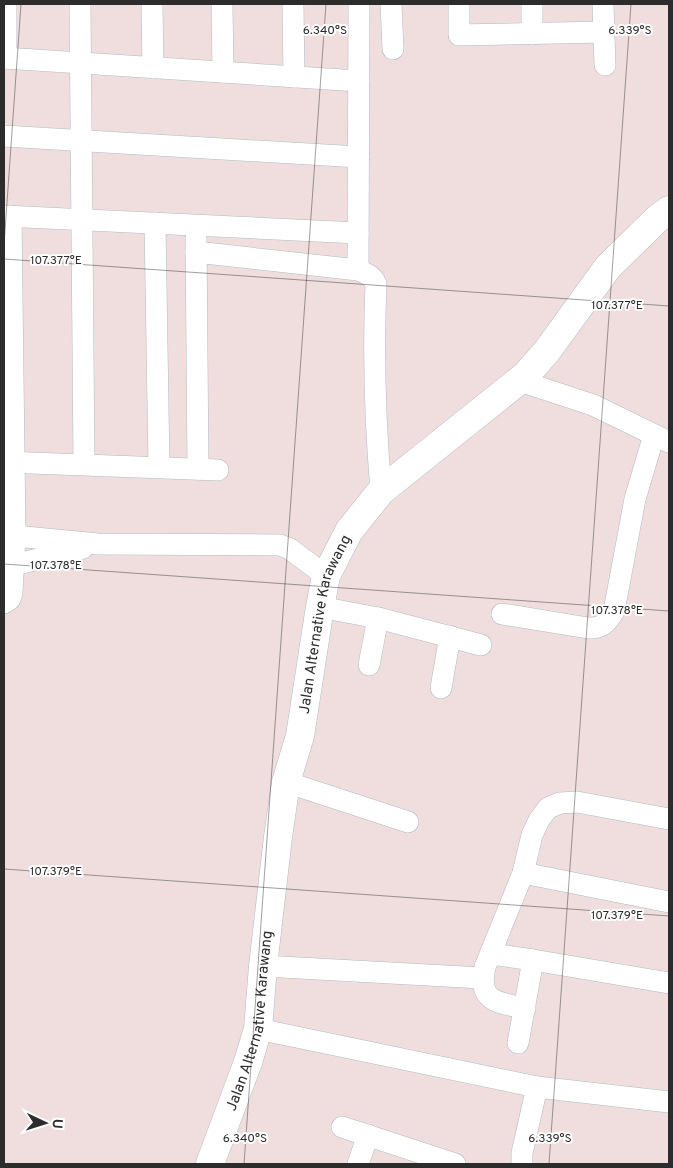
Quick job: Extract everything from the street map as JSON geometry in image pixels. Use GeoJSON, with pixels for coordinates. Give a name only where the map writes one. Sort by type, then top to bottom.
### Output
{"type":"FeatureCollection","features":[{"type":"Feature","properties":{"kind":"street"},"geometry":{"type":"LineString","coordinates":[[6,4],[5,58],[360,81]]}},
{"type":"Feature","properties":{"kind":"street"},"geometry":{"type":"LineString","coordinates":[[80,4],[84,464]]}},
{"type":"Feature","properties":{"kind":"street"},"geometry":{"type":"LineString","coordinates":[[152,4],[153,68]]}},
{"type":"Feature","properties":{"kind":"street"},"geometry":{"type":"LineString","coordinates":[[222,4],[223,72]]}},
{"type":"Feature","properties":{"kind":"street"},"geometry":{"type":"LineString","coordinates":[[294,4],[294,77]]}},
{"type":"Feature","properties":{"kind":"street"},"geometry":{"type":"LineString","coordinates":[[358,270],[359,4]]}},
{"type":"Feature","properties":{"kind":"street"},"geometry":{"type":"LineString","coordinates":[[391,4],[393,49]]}},
{"type":"Feature","properties":{"kind":"street"},"geometry":{"type":"LineString","coordinates":[[459,4],[459,36],[604,32]]}},
{"type":"Feature","properties":{"kind":"street"},"geometry":{"type":"LineString","coordinates":[[532,4],[532,34]]}},
{"type":"Feature","properties":{"kind":"street"},"geometry":{"type":"LineString","coordinates":[[604,4],[605,66]]}},
{"type":"Feature","properties":{"kind":"street"},"geometry":{"type":"LineString","coordinates":[[4,136],[359,158]]}},
{"type":"Feature","properties":{"kind":"street","name":"Jalan Alternative Karawang"},"geometry":{"type":"LineString","coordinates":[[210,1164],[258,1030],[262,966],[273,869],[286,782],[300,736],[326,576],[349,532],[381,491],[520,381],[547,351],[608,267],[657,219],[669,210]]}},
{"type":"Feature","properties":{"kind":"street"},"geometry":{"type":"LineString","coordinates":[[4,603],[11,597],[14,564],[9,535],[7,216],[358,233]]}},
{"type":"Feature","properties":{"kind":"street"},"geometry":{"type":"LineString","coordinates":[[155,223],[159,467]]}},
{"type":"Feature","properties":{"kind":"street"},"geometry":{"type":"LineString","coordinates":[[9,462],[208,469],[196,225]]}},
{"type":"Feature","properties":{"kind":"street"},"geometry":{"type":"LineString","coordinates":[[196,252],[358,270],[371,276],[376,284],[374,335],[375,406],[381,491]]}},
{"type":"Feature","properties":{"kind":"street"},"geometry":{"type":"LineString","coordinates":[[502,614],[594,629],[604,626],[608,622],[614,611],[635,499],[662,438],[593,405],[520,381]]}},
{"type":"Feature","properties":{"kind":"street"},"geometry":{"type":"LineString","coordinates":[[9,535],[98,544],[280,545],[290,549],[326,576]]}},
{"type":"Feature","properties":{"kind":"street"},"geometry":{"type":"LineString","coordinates":[[14,564],[98,544]]}},
{"type":"Feature","properties":{"kind":"street"},"geometry":{"type":"LineString","coordinates":[[320,607],[378,618],[481,645]]}},
{"type":"Feature","properties":{"kind":"street"},"geometry":{"type":"LineString","coordinates":[[369,665],[378,618]]}},
{"type":"Feature","properties":{"kind":"street"},"geometry":{"type":"LineString","coordinates":[[441,688],[450,636]]}},
{"type":"Feature","properties":{"kind":"street"},"geometry":{"type":"LineString","coordinates":[[286,782],[408,822]]}},
{"type":"Feature","properties":{"kind":"street"},"geometry":{"type":"LineString","coordinates":[[525,1008],[506,1005],[488,996],[484,991],[482,978],[523,873],[536,827],[544,812],[554,804],[576,802],[669,819]]}},
{"type":"Feature","properties":{"kind":"street"},"geometry":{"type":"LineString","coordinates":[[523,873],[669,902]]}},
{"type":"Feature","properties":{"kind":"street"},"geometry":{"type":"LineString","coordinates":[[491,954],[669,983]]}},
{"type":"Feature","properties":{"kind":"street"},"geometry":{"type":"LineString","coordinates":[[518,1043],[533,960]]}},
{"type":"Feature","properties":{"kind":"street"},"geometry":{"type":"LineString","coordinates":[[262,966],[482,978]]}},
{"type":"Feature","properties":{"kind":"street"},"geometry":{"type":"LineString","coordinates":[[258,1030],[537,1087],[669,1102]]}},
{"type":"Feature","properties":{"kind":"street"},"geometry":{"type":"LineString","coordinates":[[522,1164],[522,1153],[537,1087]]}},
{"type":"Feature","properties":{"kind":"street"},"geometry":{"type":"LineString","coordinates":[[342,1127],[455,1164]]}},
{"type":"Feature","properties":{"kind":"street"},"geometry":{"type":"LineString","coordinates":[[358,1164],[368,1134]]}}]}
